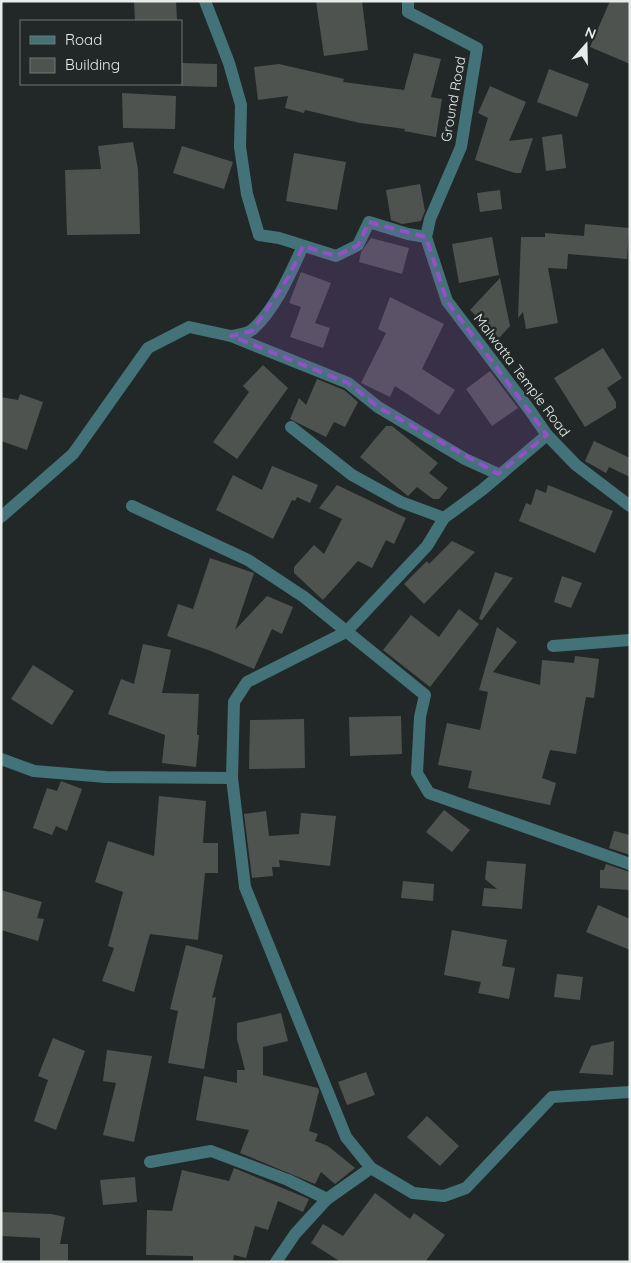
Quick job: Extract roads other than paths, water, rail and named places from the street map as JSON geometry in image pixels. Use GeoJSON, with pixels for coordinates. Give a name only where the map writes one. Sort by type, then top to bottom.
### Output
{"type":"FeatureCollection","features":[{"type":"Feature","properties":{"kind":"street"},"geometry":{"type":"LineString","coordinates":[[205,1],[229,63],[241,105],[240,147],[248,194],[259,235],[336,256],[358,245],[369,222],[408,234],[426,237]]}},
{"type":"Feature","properties":{"kind":"street","name":"Ground Road"},"geometry":{"type":"LineString","coordinates":[[408,1],[408,12],[478,48],[461,147],[430,219],[426,237]]}},
{"type":"Feature","properties":{"kind":"street","name":"Malwatta Temple Road"},"geometry":{"type":"LineString","coordinates":[[426,237],[447,301],[529,409],[547,436],[576,465],[630,506]]}},
{"type":"Feature","properties":{"kind":"street"},"geometry":{"type":"LineString","coordinates":[[231,336],[252,331],[285,283],[303,246]]}},
{"type":"Feature","properties":{"kind":"street"},"geometry":{"type":"LineString","coordinates":[[1,517],[73,454],[148,348],[189,327],[231,336],[348,383],[378,407],[465,459],[498,474]]}},
{"type":"Feature","properties":{"kind":"street"},"geometry":{"type":"LineString","coordinates":[[291,426],[352,475],[401,502],[444,518]]}},
{"type":"Feature","properties":{"kind":"street"},"geometry":{"type":"LineString","coordinates":[[547,436],[498,474],[482,490],[444,518],[427,546],[346,632],[246,682],[234,702],[232,778],[245,887],[346,1137],[372,1168],[413,1193],[444,1196],[466,1188],[552,1098],[630,1092]]}},
{"type":"Feature","properties":{"kind":"street"},"geometry":{"type":"LineString","coordinates":[[132,506],[248,560],[304,597],[425,695],[420,717],[417,773],[429,793],[630,864]]}},
{"type":"Feature","properties":{"kind":"street"},"geometry":{"type":"LineString","coordinates":[[553,646],[630,640]]}},
{"type":"Feature","properties":{"kind":"street"},"geometry":{"type":"LineString","coordinates":[[1,759],[34,771],[52,773],[106,777],[232,778]]}},
{"type":"Feature","properties":{"kind":"street"},"geometry":{"type":"LineString","coordinates":[[150,1162],[211,1151],[288,1180],[327,1199]]}},
{"type":"Feature","properties":{"kind":"street"},"geometry":{"type":"LineString","coordinates":[[276,1262],[295,1234],[327,1199],[372,1168]]}}]}
